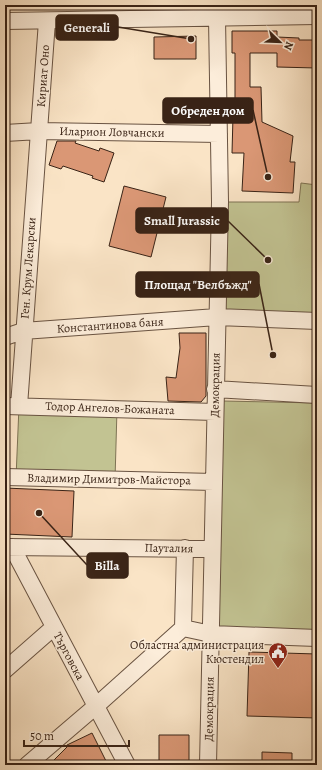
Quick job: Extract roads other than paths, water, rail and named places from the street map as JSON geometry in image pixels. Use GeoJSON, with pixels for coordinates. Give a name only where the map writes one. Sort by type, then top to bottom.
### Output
{"type":"FeatureCollection","features":[{"type":"Feature","properties":{"kind":"street"},"geometry":{"type":"LineString","coordinates":[[185,5],[195,18]]}},
{"type":"Feature","properties":{"kind":"street"},"geometry":{"type":"LineString","coordinates":[[5,21],[195,18],[216,11],[317,16]]}},
{"type":"Feature","properties":{"kind":"street","name":"Демокрация"},"geometry":{"type":"LineString","coordinates":[[208,765],[220,202],[216,11]]}},
{"type":"Feature","properties":{"kind":"street","name":"Кириат Оно"},"geometry":{"type":"LineString","coordinates":[[39,131],[47,21]]}},
{"type":"Feature","properties":{"kind":"street","name":"Иларион Ловчански"},"geometry":{"type":"LineString","coordinates":[[5,133],[39,131],[219,134]]}},
{"type":"Feature","properties":{"kind":"street","name":"Ген. Крум Лекарски"},"geometry":{"type":"LineString","coordinates":[[12,406],[23,331],[39,131]]}},
{"type":"Feature","properties":{"kind":"street","name":"Константинова баня"},"geometry":{"type":"LineString","coordinates":[[5,337],[23,331],[217,317],[317,321]]}},
{"type":"Feature","properties":{"kind":"street"},"geometry":{"type":"LineString","coordinates":[[215,389],[317,395]]}},
{"type":"Feature","properties":{"kind":"street","name":"Тодор Ангелов-Божаната"},"geometry":{"type":"LineString","coordinates":[[12,406],[215,412]]}},
{"type":"Feature","properties":{"kind":"street","name":"Владимир Димитров-Майстора"},"geometry":{"type":"LineString","coordinates":[[5,477],[214,482]]}},
{"type":"Feature","properties":{"kind":"street","name":"Пауталия"},"geometry":{"type":"LineString","coordinates":[[8,547],[212,549]]}},
{"type":"Feature","properties":{"kind":"street","name":"Търговска"},"geometry":{"type":"LineString","coordinates":[[8,547],[54,627],[127,765]]}},
{"type":"Feature","properties":{"kind":"street"},"geometry":{"type":"LineString","coordinates":[[27,765],[183,628],[185,548]]}},
{"type":"Feature","properties":{"kind":"street"},"geometry":{"type":"LineString","coordinates":[[5,670],[54,627]]}},
{"type":"Feature","properties":{"kind":"street"},"geometry":{"type":"LineString","coordinates":[[183,628],[211,634],[317,638]]}},
{"type":"Feature","properties":{"kind":"place","name":"Generali"},"geometry":{"type":"Point","coordinates":[191,39]}},
{"type":"Feature","properties":{"kind":"place","name":"Обреден дом"},"geometry":{"type":"Point","coordinates":[268,177]}},
{"type":"Feature","properties":{"kind":"place","name":"Small Jurassic"},"geometry":{"type":"Point","coordinates":[268,260]}},
{"type":"Feature","properties":{"kind":"place","name":"Площад \"Велбъжд\""},"geometry":{"type":"Point","coordinates":[273,355]}},
{"type":"Feature","properties":{"kind":"place","name":"Billa"},"geometry":{"type":"Point","coordinates":[39,513]}},
{"type":"Feature","properties":{"kind":"place","name":"Областна администрация Кюстендил"},"geometry":{"type":"Point","coordinates":[278,669]}}]}
